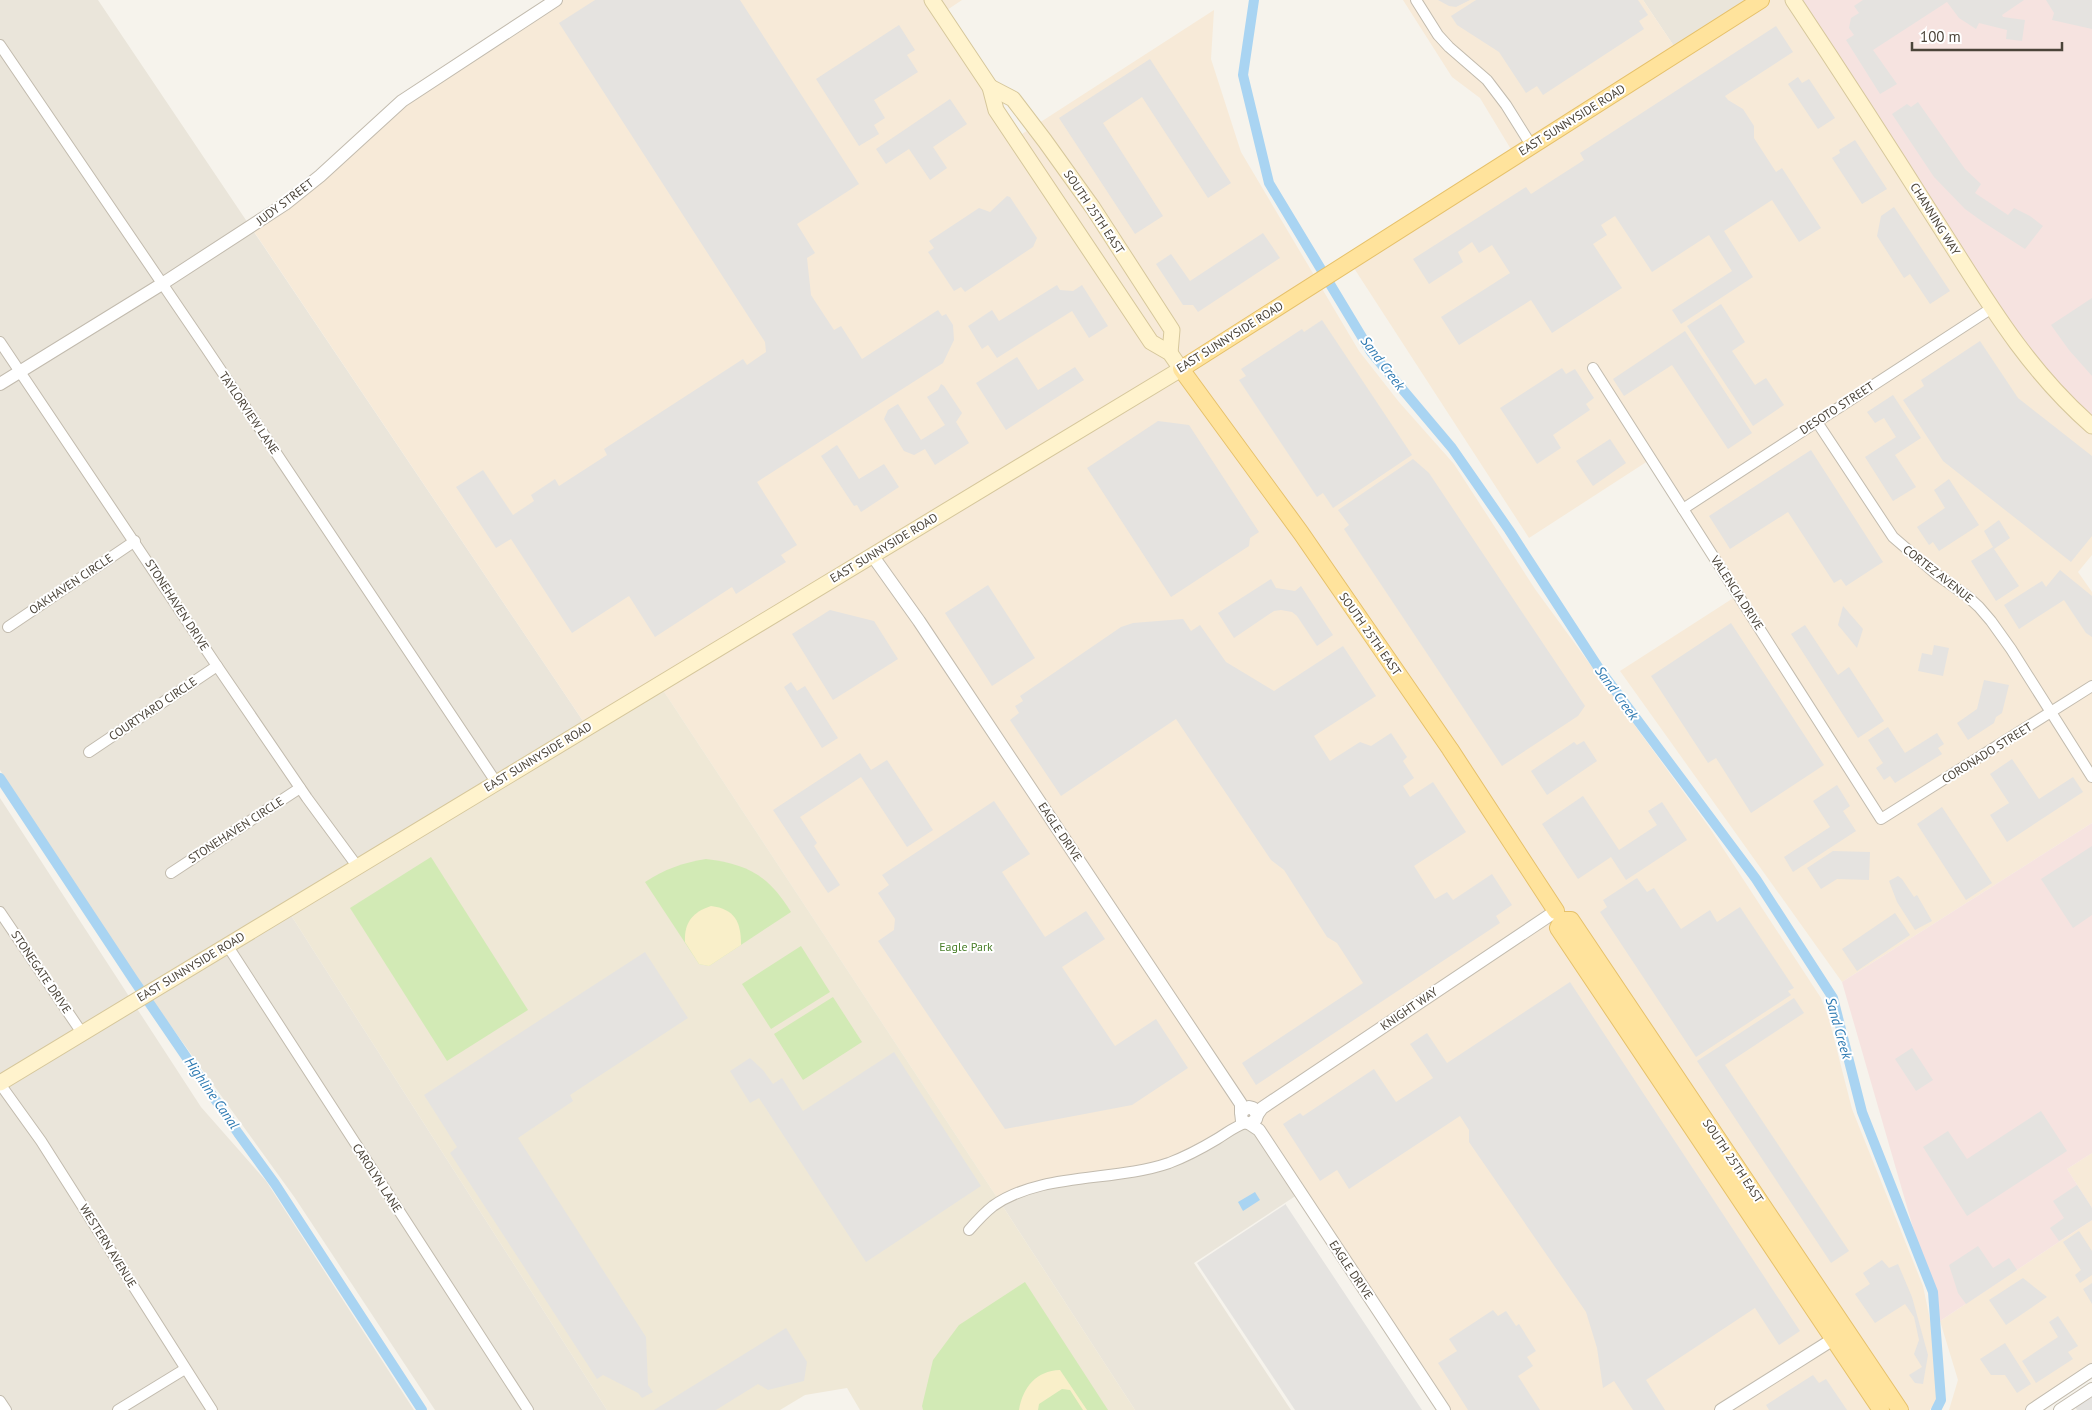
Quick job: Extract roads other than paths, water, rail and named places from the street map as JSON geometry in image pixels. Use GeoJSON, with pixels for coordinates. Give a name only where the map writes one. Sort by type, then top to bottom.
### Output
{"type":"FeatureCollection","features":[{"type":"Feature","properties":{"kind":"main road","name":"SOUTH 25TH EAST"},"geometry":{"type":"LineString","coordinates":[[932,0],[990,87],[996,110],[1050,194],[1151,342],[1170,353],[1323,565],[1450,749],[1559,916],[1558,928],[1824,1294],[1900,1410]]}},
{"type":"Feature","properties":{"kind":"main road","name":"EAST SUNNYSIDE ROAD"},"geometry":{"type":"LineString","coordinates":[[0,1084],[357,866],[1181,369],[1761,0]]}},
{"type":"Feature","properties":{"kind":"main road","name":"CHANNING WAY"},"geometry":{"type":"LineString","coordinates":[[1793,0],[1870,116],[2012,338],[2042,377],[2067,404],[2092,426]]}},
{"type":"Feature","properties":{"kind":"main road","name":"SOUTH 25TH EAST"},"geometry":{"type":"LineString","coordinates":[[990,87],[1014,99],[1093,208],[1172,330],[1170,353]]}},
{"type":"Feature","properties":{"kind":"main road","name":"SOUTH 25TH EAST"},"geometry":{"type":"LineString","coordinates":[[1695,1119],[1787,1272],[1881,1410]]}},
{"type":"Feature","properties":{"kind":"main road"},"geometry":{"type":"LineString","coordinates":[[1787,1272],[1802,1280],[1814,1296],[1824,1294]]}},
{"type":"Feature","properties":{"kind":"street","name":"JUDY STREET"},"geometry":{"type":"LineString","coordinates":[[0,384],[162,284],[285,204],[320,176],[402,101],[556,0]]}},
{"type":"Feature","properties":{"kind":"street"},"geometry":{"type":"LineString","coordinates":[[1416,0],[1442,40],[1487,80],[1506,105],[1531,146]]}},
{"type":"Feature","properties":{"kind":"street","name":"TAYLORVIEW LANE"},"geometry":{"type":"LineString","coordinates":[[0,44],[496,782]]}},
{"type":"Feature","properties":{"kind":"street","name":"DESOTO STREET"},"geometry":{"type":"LineString","coordinates":[[1683,509],[1992,308]]}},
{"type":"Feature","properties":{"kind":"street","name":"STONEHAVEN DRIVE"},"geometry":{"type":"LineString","coordinates":[[0,342],[300,788],[357,866]]}},
{"type":"Feature","properties":{"kind":"street","name":"VALENCIA DRIVE"},"geometry":{"type":"LineString","coordinates":[[1593,368],[1881,819]]}},
{"type":"Feature","properties":{"kind":"street","name":"CORTEZ AVENUE"},"geometry":{"type":"LineString","coordinates":[[1817,422],[1893,537],[1979,606],[2011,649],[2092,777]]}},
{"type":"Feature","properties":{"kind":"street","name":"OAKHAVEN CIRCLE"},"geometry":{"type":"LineString","coordinates":[[8,627],[135,541]]}},
{"type":"Feature","properties":{"kind":"street","name":"EAGLE DRIVE"},"geometry":{"type":"LineString","coordinates":[[872,555],[924,629],[1444,1410]]}},
{"type":"Feature","properties":{"kind":"street","name":"COURTYARD CIRCLE"},"geometry":{"type":"LineString","coordinates":[[89,752],[217,666]]}},
{"type":"Feature","properties":{"kind":"street","name":"CORONADO STREET"},"geometry":{"type":"LineString","coordinates":[[1881,819],[2092,686]]}},
{"type":"Feature","properties":{"kind":"street","name":"STONEHAVEN CIRCLE"},"geometry":{"type":"LineString","coordinates":[[171,873],[300,788]]}},
{"type":"Feature","properties":{"kind":"street","name":"STONEGATE DRIVE"},"geometry":{"type":"LineString","coordinates":[[0,912],[82,1033]]}},
{"type":"Feature","properties":{"kind":"street","name":"KNIGHT WAY"},"geometry":{"type":"LineString","coordinates":[[968,1230],[991,1207],[1015,1194],[1049,1184],[1132,1172],[1168,1163],[1209,1144],[1249,1116],[1559,916]]}},
{"type":"Feature","properties":{"kind":"street","name":"CAROLYN LANE"},"geometry":{"type":"LineString","coordinates":[[227,945],[528,1410]]}},
{"type":"Feature","properties":{"kind":"street","name":"WESTERN AVENUE"},"geometry":{"type":"LineString","coordinates":[[0,1084],[41,1140],[212,1410]]}},
{"type":"Feature","properties":{"kind":"street"},"geometry":{"type":"LineString","coordinates":[[1721,1410],[1832,1340]]}},
{"type":"Feature","properties":{"kind":"street"},"geometry":{"type":"LineString","coordinates":[[118,1410],[185,1369]]}},
{"type":"Feature","properties":{"kind":"street"},"geometry":{"type":"LineString","coordinates":[[2032,1410],[2092,1370]]}},
{"type":"Feature","properties":{"kind":"street"},"geometry":{"type":"LineString","coordinates":[[2060,1410],[2092,1389]]}},
{"type":"Feature","properties":{"kind":"street"},"geometry":{"type":"LineString","coordinates":[[0,1401],[6,1410]]}},
{"type":"Feature","properties":{"kind":"water"},"geometry":{"type":"Polygon","coordinates":[[[1255,1192],[1260,1200],[1243,1211],[1238,1202],[1255,1192]]]}},
{"type":"Feature","properties":{"kind":"waterway","name":"Sand Creek"},"geometry":{"type":"LineString","coordinates":[[1254,0],[1243,75],[1269,183],[1371,352],[1452,448],[1509,530],[1600,670],[1756,879],[1833,998],[1862,1112],[1933,1292],[1941,1400],[1936,1410]]}},
{"type":"Feature","properties":{"kind":"waterway","name":"Highline Canal"},"geometry":{"type":"LineString","coordinates":[[0,778],[133,979],[275,1184],[422,1410]]}},
{"type":"Feature","properties":{"kind":"park label","name":"Eagle Park"},"geometry":{"type":"Point","coordinates":[966,947]}}]}
